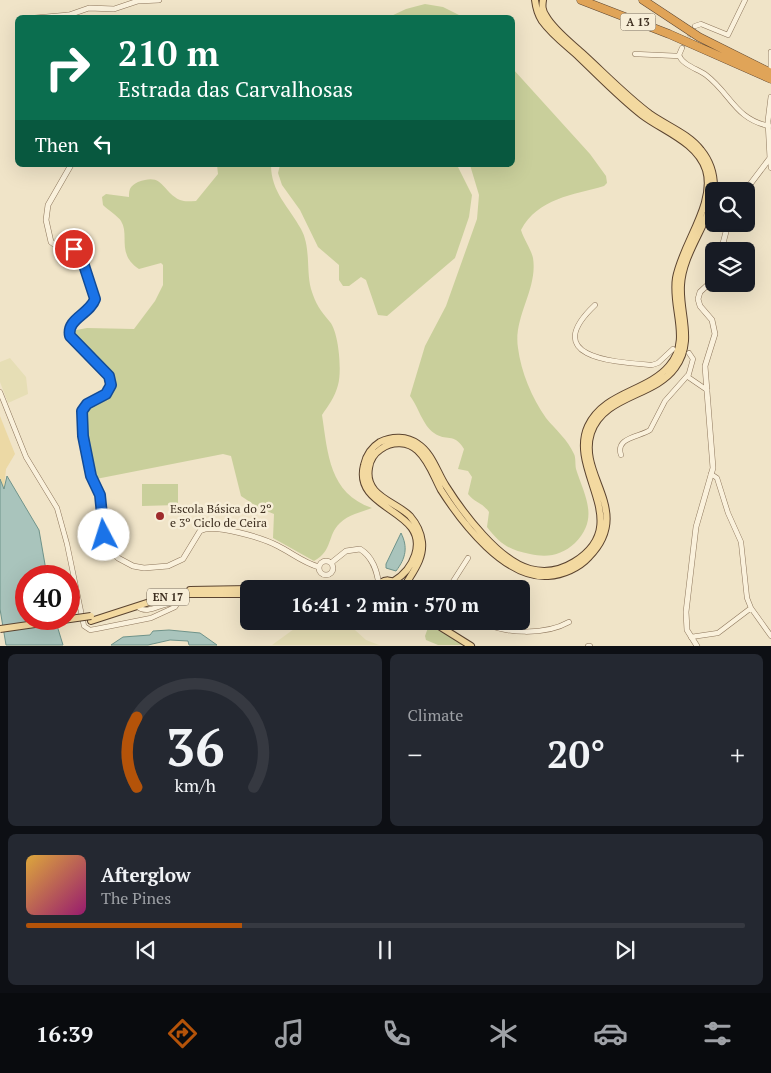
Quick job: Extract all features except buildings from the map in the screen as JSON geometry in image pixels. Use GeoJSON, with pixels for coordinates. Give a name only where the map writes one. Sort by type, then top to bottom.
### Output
{"type":"FeatureCollection","features":[{"type":"Feature","properties":{"kind":"highway","name":"A 13"},"geometry":{"type":"LineString","coordinates":[[581,0],[742,64],[771,72]]}},
{"type":"Feature","properties":{"kind":"highway","name":"A 13"},"geometry":{"type":"LineString","coordinates":[[643,0],[742,64],[771,80]]}},
{"type":"Feature","properties":{"kind":"main road"},"geometry":{"type":"LineString","coordinates":[[393,580],[404,574],[409,567],[415,552],[416,541],[408,522],[376,501],[367,490],[363,466],[374,447],[387,439],[397,438],[418,443],[428,453],[446,487],[467,514],[507,557],[522,566],[537,570],[564,567],[588,550],[600,526],[599,502],[584,455],[584,438],[590,423],[608,403],[665,370],[674,360],[680,344],[680,328],[675,294],[676,278],[681,260],[707,196],[708,179],[704,165],[693,149],[632,107],[550,30],[540,18],[535,0]]}},
{"type":"Feature","properties":{"kind":"main road"},"geometry":{"type":"LineString","coordinates":[[406,580],[420,556],[421,538],[412,518],[381,497],[372,487],[369,467],[379,450],[397,443],[416,449],[457,512],[486,544],[512,567],[538,576],[552,576],[566,572],[591,555],[604,530],[605,502],[589,450],[595,424],[611,408],[668,376],[676,368],[685,348],[686,335],[681,282],[686,261],[712,198],[714,181],[710,164],[697,145],[641,107],[557,29],[545,14],[542,6],[543,0]]}},
{"type":"Feature","properties":{"kind":"main road","name":"EN 17"},"geometry":{"type":"LineString","coordinates":[[91,618],[154,597],[185,590],[240,589]]}},
{"type":"Feature","properties":{"kind":"main road","name":"EN 17"},"geometry":{"type":"LineString","coordinates":[[0,631],[91,618],[138,607],[159,599],[192,593],[240,594]]}},
{"type":"Feature","properties":{"kind":"main road"},"geometry":{"type":"LineString","coordinates":[[446,630],[472,646]]}},
{"type":"Feature","properties":{"kind":"street"},"geometry":{"type":"LineString","coordinates":[[69,15],[88,8],[114,8],[138,1],[159,0]]}},
{"type":"Feature","properties":{"kind":"street"},"geometry":{"type":"LineString","coordinates":[[695,26],[700,24],[725,35],[729,34],[745,0]]}},
{"type":"Feature","properties":{"kind":"street"},"geometry":{"type":"LineString","coordinates":[[679,56],[682,48]]}},
{"type":"Feature","properties":{"kind":"street"},"geometry":{"type":"LineString","coordinates":[[771,52],[771,72]]}},
{"type":"Feature","properties":{"kind":"street"},"geometry":{"type":"LineString","coordinates":[[635,54],[679,56],[708,77],[749,120],[768,126]]}},
{"type":"Feature","properties":{"kind":"street"},"geometry":{"type":"LineString","coordinates":[[771,97],[768,126],[771,168]]}},
{"type":"Feature","properties":{"kind":"street"},"geometry":{"type":"LineString","coordinates":[[751,182],[770,156]]}},
{"type":"Feature","properties":{"kind":"street"},"geometry":{"type":"LineString","coordinates":[[70,167],[48,205],[46,220],[51,242],[60,248],[74,249],[80,253],[85,273],[94,293],[94,304],[73,323],[69,332],[73,340],[109,376],[110,380],[109,390],[87,404],[82,411],[83,436],[91,476],[100,495],[104,535],[110,549],[118,558],[133,566],[144,568],[168,566],[183,559],[200,531],[212,528],[277,545],[309,564],[319,567]]}},
{"type":"Feature","properties":{"kind":"street"},"geometry":{"type":"LineString","coordinates":[[697,646],[687,630],[686,612],[696,527],[712,474],[713,458],[705,366],[715,338],[715,330],[712,320],[700,306],[698,299],[705,286]]}},
{"type":"Feature","properties":{"kind":"street"},"geometry":{"type":"LineString","coordinates":[[595,305],[579,322],[576,331],[578,346],[589,355],[614,362],[652,365],[658,363],[673,349]]}},
{"type":"Feature","properties":{"kind":"street"},"geometry":{"type":"LineString","coordinates":[[621,455],[622,444],[629,438],[650,430],[666,402],[688,375],[693,358],[689,353]]}},
{"type":"Feature","properties":{"kind":"street"},"geometry":{"type":"LineString","coordinates":[[688,375],[690,380],[707,390]]}},
{"type":"Feature","properties":{"kind":"street"},"geometry":{"type":"LineString","coordinates":[[0,392],[26,457],[57,508],[71,561],[84,626],[90,630],[96,630],[151,618],[177,605],[172,603],[147,610],[138,607]]}},
{"type":"Feature","properties":{"kind":"street"},"geometry":{"type":"LineString","coordinates":[[712,474],[717,478],[728,513],[742,542],[747,598],[751,608],[771,636]]}},
{"type":"Feature","properties":{"kind":"street"},"geometry":{"type":"LineString","coordinates":[[319,567],[323,562],[331,563],[346,550],[357,548],[368,555],[377,572],[389,580]]}},
{"type":"Feature","properties":{"kind":"street"},"geometry":{"type":"LineString","coordinates":[[454,580],[468,558]]}},
{"type":"Feature","properties":{"kind":"street"},"geometry":{"type":"LineString","coordinates":[[319,567],[321,573],[329,574],[333,570],[331,563]]}},
{"type":"Feature","properties":{"kind":"street"},"geometry":{"type":"LineString","coordinates":[[376,580],[377,572]]}},
{"type":"Feature","properties":{"kind":"street"},"geometry":{"type":"LineString","coordinates":[[692,638],[718,633],[751,608]]}},
{"type":"Feature","properties":{"kind":"street"},"geometry":{"type":"LineString","coordinates":[[520,630],[540,632],[558,628],[569,622]]}},
{"type":"Feature","properties":{"kind":"shaded area"},"geometry":{"type":"Polygon","coordinates":[[[10,358],[26,377],[28,394],[8,403],[0,382],[0,362],[10,358]]]}},
{"type":"Feature","properties":{"kind":"shaded area"},"geometry":{"type":"Polygon","coordinates":[[[293,630],[355,630],[366,640],[379,645],[272,645],[293,630]]]}},
{"type":"Feature","properties":{"kind":"green space"},"geometry":{"type":"Polygon","coordinates":[[[425,4],[443,7],[459,15],[393,15],[425,4]]]}},
{"type":"Feature","properties":{"kind":"green space"},"geometry":{"type":"Polygon","coordinates":[[[515,71],[590,154],[606,176],[607,183],[604,186],[569,195],[547,204],[528,219],[521,230],[533,258],[534,269],[517,337],[522,366],[528,384],[541,410],[565,439],[574,454],[576,469],[588,506],[587,525],[583,534],[575,543],[560,553],[537,555],[516,550],[501,542],[492,533],[487,527],[489,512],[468,494],[472,477],[468,471],[458,469],[464,449],[457,441],[438,436],[430,430],[410,396],[425,346],[446,306],[477,219],[479,195],[471,167],[515,167],[515,71]]]}},
{"type":"Feature","properties":{"kind":"green space"},"geometry":{"type":"Polygon","coordinates":[[[217,167],[271,167],[277,191],[304,236],[313,295],[336,335],[340,371],[335,393],[322,415],[326,444],[333,470],[339,482],[347,493],[372,508],[343,520],[333,533],[324,553],[314,561],[273,538],[274,514],[259,508],[241,496],[231,456],[223,454],[96,479],[85,437],[84,410],[105,397],[113,384],[113,377],[74,339],[71,331],[87,328],[134,329],[155,301],[163,285],[163,265],[161,263],[139,269],[132,263],[126,251],[123,226],[120,219],[103,205],[102,197],[106,194],[129,197],[133,185],[153,179],[162,184],[180,200],[196,201],[218,174],[217,167]]]}},
{"type":"Feature","properties":{"kind":"green space"},"geometry":{"type":"Polygon","coordinates":[[[280,167],[458,167],[472,195],[469,217],[455,258],[387,316],[378,315],[366,280],[361,277],[349,286],[343,286],[339,280],[339,265],[318,247],[300,210],[282,185],[278,173],[280,167]]]}},
{"type":"Feature","properties":{"kind":"green space"},"geometry":{"type":"Polygon","coordinates":[[[142,484],[178,484],[178,505],[142,506],[142,484]]]}},
{"type":"Feature","properties":{"kind":"green space"},"geometry":{"type":"Polygon","coordinates":[[[427,630],[438,630],[464,645],[438,645],[426,640],[427,630]]]}},
{"type":"Feature","properties":{"kind":"sand"},"geometry":{"type":"Polygon","coordinates":[[[0,416],[15,454],[6,469],[4,490],[0,479],[0,416]]]}},
{"type":"Feature","properties":{"kind":"water"},"geometry":{"type":"Polygon","coordinates":[[[7,476],[39,530],[45,565],[15,565],[15,630],[58,630],[63,645],[6,645],[0,609],[0,479],[4,489],[7,476]]]}},
{"type":"Feature","properties":{"kind":"water"},"geometry":{"type":"Polygon","coordinates":[[[401,533],[405,543],[405,552],[402,562],[396,571],[386,568],[386,564],[401,533]]]}},
{"type":"Feature","properties":{"kind":"water"},"geometry":{"type":"Polygon","coordinates":[[[169,630],[200,633],[217,645],[189,645],[188,641],[170,640],[148,645],[111,645],[123,637],[150,635],[153,631],[169,630]]]}},
{"type":"Feature","properties":{"kind":"tunnel"},"geometry":{"type":"LineString","coordinates":[[682,48],[695,26]]}},
{"type":"Feature","properties":{"kind":"place","name":"Escola Básica do 2º e 3º Ciclo de Ceira"},"geometry":{"type":"Point","coordinates":[160,516]}},
{"type":"Feature","properties":{"kind":"route"},"geometry":{"type":"LineString","coordinates":[[74,249],[80,253],[95,299],[94,304],[70,327],[70,336],[109,376],[111,385],[106,394],[87,404],[82,411],[83,436],[91,476],[100,495],[104,535]]}}]}
